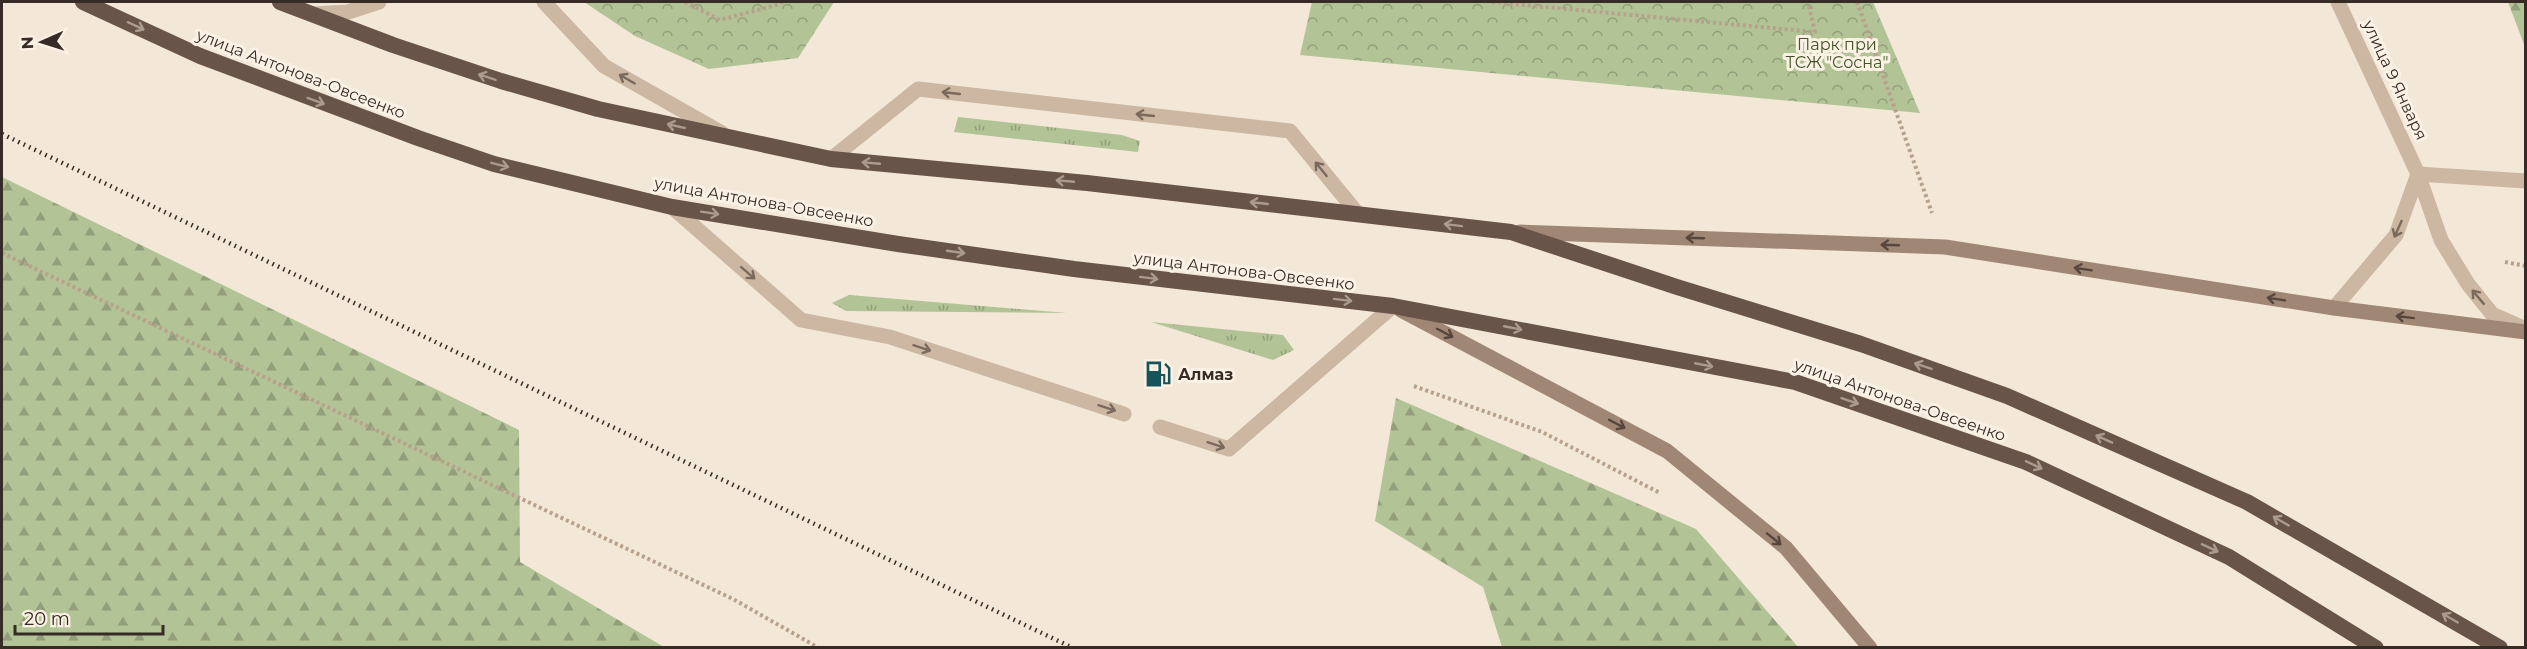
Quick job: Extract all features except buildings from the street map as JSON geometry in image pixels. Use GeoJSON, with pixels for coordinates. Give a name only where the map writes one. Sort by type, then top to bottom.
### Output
{"type":"FeatureCollection","features":[{"type":"Feature","properties":{"kind":"highway","name":"улица Антонова-Овсеенко"},"geometry":{"type":"LineString","coordinates":[[83,2],[200,56],[418,138],[494,164],[672,207],[898,244],[1074,269],[1393,306],[1795,382],[2026,462],[2229,557],[2376,648]]}},
{"type":"Feature","properties":{"kind":"highway"},"geometry":{"type":"LineString","coordinates":[[280,2],[393,45],[501,81],[598,109],[831,159],[1087,183],[1511,232],[1861,344],[2007,396],[2247,502],[2500,648]]}},
{"type":"Feature","properties":{"kind":"main road"},"geometry":{"type":"LineString","coordinates":[[1511,232],[1945,247],[2334,308],[2526,331]]}},
{"type":"Feature","properties":{"kind":"main road"},"geometry":{"type":"LineString","coordinates":[[1393,306],[1666,451],[1786,548],[1870,648]]}},
{"type":"Feature","properties":{"kind":"street"},"geometry":{"type":"LineString","coordinates":[[313,14],[348,12],[379,2]]}},
{"type":"Feature","properties":{"kind":"street"},"geometry":{"type":"LineString","coordinates":[[544,2],[604,66],[733,139]]}},
{"type":"Feature","properties":{"kind":"street","name":"улица 9 Января"},"geometry":{"type":"LineString","coordinates":[[2338,2],[2418,174],[2441,240],[2468,284],[2492,314],[2526,331]]}},
{"type":"Feature","properties":{"kind":"street"},"geometry":{"type":"LineString","coordinates":[[831,159],[918,89],[1290,131],[1358,214]]}},
{"type":"Feature","properties":{"kind":"street"},"geometry":{"type":"LineString","coordinates":[[2334,308],[2396,235],[2418,174],[2526,181]]}},
{"type":"Feature","properties":{"kind":"street"},"geometry":{"type":"LineString","coordinates":[[672,207],[801,320],[890,337],[1124,414]]}},
{"type":"Feature","properties":{"kind":"street"},"geometry":{"type":"LineString","coordinates":[[1160,427],[1229,449],[1393,306]]}},
{"type":"Feature","properties":{"kind":"path"},"geometry":{"type":"LineString","coordinates":[[685,2],[720,20],[782,2]]}},
{"type":"Feature","properties":{"kind":"path"},"geometry":{"type":"LineString","coordinates":[[1492,2],[1815,32],[1808,2]]}},
{"type":"Feature","properties":{"kind":"path"},"geometry":{"type":"LineString","coordinates":[[1857,2],[1945,247]]}},
{"type":"Feature","properties":{"kind":"path"},"geometry":{"type":"LineString","coordinates":[[2,253],[733,599],[819,648]]}},
{"type":"Feature","properties":{"kind":"path"},"geometry":{"type":"LineString","coordinates":[[2505,262],[2526,266]]}},
{"type":"Feature","properties":{"kind":"path"},"geometry":{"type":"LineString","coordinates":[[1414,386],[1542,432],[1663,494]]}},
{"type":"Feature","properties":{"kind":"green space"},"geometry":{"type":"Polygon","coordinates":[[[584,2],[834,2],[798,58],[709,69],[635,36],[584,2]]]}},
{"type":"Feature","properties":{"kind":"green space","name":"Парк при ТСЖ \"Сосна\""},"geometry":{"type":"Polygon","coordinates":[[[1312,2],[1873,2],[1920,113],[1300,55],[1312,2]]]}},
{"type":"Feature","properties":{"kind":"green space"},"geometry":{"type":"Polygon","coordinates":[[[2508,2],[2525,2],[2525,47],[2508,2]]]}},
{"type":"Feature","properties":{"kind":"green space"},"geometry":{"type":"Polygon","coordinates":[[[958,117],[1122,135],[1140,141],[1138,152],[954,132],[958,117]]]}},
{"type":"Feature","properties":{"kind":"green space"},"geometry":{"type":"Polygon","coordinates":[[[2,177],[519,430],[520,562],[664,647],[2,647],[2,177]]]}},
{"type":"Feature","properties":{"kind":"green space"},"geometry":{"type":"Polygon","coordinates":[[[849,295],[1067,313],[846,311],[832,303],[849,295]]]}},
{"type":"Feature","properties":{"kind":"green space"},"geometry":{"type":"Polygon","coordinates":[[[1151,322],[1283,335],[1294,350],[1273,360],[1151,322]]]}},
{"type":"Feature","properties":{"kind":"green space"},"geometry":{"type":"Polygon","coordinates":[[[1396,398],[1696,529],[1798,647],[1502,647],[1483,587],[1375,521],[1396,398]]]}},
{"type":"Feature","properties":{"kind":"railway"},"geometry":{"type":"LineString","coordinates":[[2,134],[1073,648]]}},
{"type":"Feature","properties":{"kind":"place","name":"Алмаз"},"geometry":{"type":"Point","coordinates":[1158,374]}}]}
